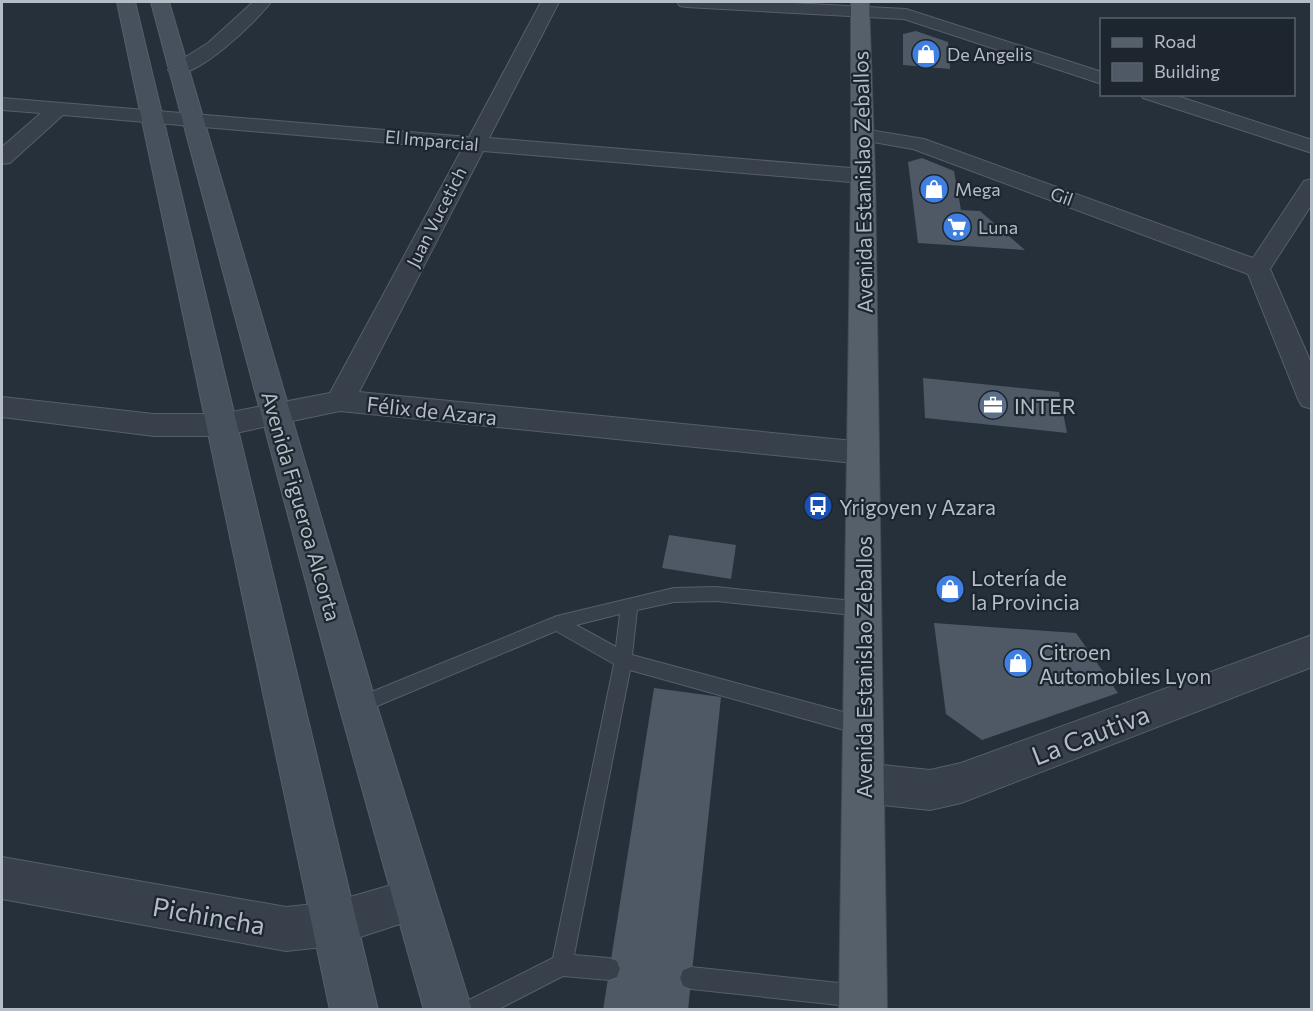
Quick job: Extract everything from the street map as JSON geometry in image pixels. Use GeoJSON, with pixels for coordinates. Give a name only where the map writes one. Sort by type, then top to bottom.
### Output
{"type":"FeatureCollection","features":[{"type":"Feature","properties":{"kind":"main road"},"geometry":{"type":"LineString","coordinates":[[126,2],[354,1010]]}},
{"type":"Feature","properties":{"kind":"main road","name":"Avenida Figueroa Alcorta"},"geometry":{"type":"LineString","coordinates":[[160,2],[358,706],[448,1010]]}},
{"type":"Feature","properties":{"kind":"main road","name":"Avenida Estanislao Zeballos"},"geometry":{"type":"LineString","coordinates":[[860,6],[863,135],[864,453],[863,1003]]}},
{"type":"Feature","properties":{"kind":"street"},"geometry":{"type":"LineString","coordinates":[[178,70],[215,47],[262,2]]}},
{"type":"Feature","properties":{"kind":"street","name":"Juan Vucetich"},"geometry":{"type":"LineString","coordinates":[[340,401],[550,2]]}},
{"type":"Feature","properties":{"kind":"street"},"geometry":{"type":"LineString","coordinates":[[686,2],[824,11],[860,6],[906,14],[1100,78]]}},
{"type":"Feature","properties":{"kind":"street"},"geometry":{"type":"LineString","coordinates":[[1156,96],[1311,147]]}},
{"type":"Feature","properties":{"kind":"street","name":"El Imparcial"},"geometry":{"type":"LineString","coordinates":[[2,104],[863,176]]}},
{"type":"Feature","properties":{"kind":"street"},"geometry":{"type":"LineString","coordinates":[[2,158],[58,109]]}},
{"type":"Feature","properties":{"kind":"street","name":"Gil"},"geometry":{"type":"LineString","coordinates":[[863,135],[917,143],[1258,269]]}},
{"type":"Feature","properties":{"kind":"street"},"geometry":{"type":"LineString","coordinates":[[1311,186],[1258,269],[1311,399]]}},
{"type":"Feature","properties":{"kind":"street","name":"Félix de Azara"},"geometry":{"type":"LineString","coordinates":[[2,407],[154,425],[221,424],[340,401],[864,453]]}},
{"type":"Feature","properties":{"kind":"street","name":"La Cautiva"},"geometry":{"type":"LineString","coordinates":[[863,783],[930,790],[962,783],[1311,651]]}},
{"type":"Feature","properties":{"kind":"street","name":"Pichincha"},"geometry":{"type":"LineString","coordinates":[[2,878],[286,929],[333,924],[415,899]]}},
{"type":"Feature","properties":{"kind":"lane"},"geometry":{"type":"LineString","coordinates":[[358,706],[557,623],[674,595],[716,594],[863,609]]}},
{"type":"Feature","properties":{"kind":"lane"},"geometry":{"type":"LineString","coordinates":[[562,965],[622,660],[629,604]]}},
{"type":"Feature","properties":{"kind":"lane"},"geometry":{"type":"LineString","coordinates":[[557,623],[622,660],[864,727]]}},
{"type":"Feature","properties":{"kind":"lane"},"geometry":{"type":"LineString","coordinates":[[473,1010],[562,965],[609,969]]}},
{"type":"Feature","properties":{"kind":"lane"},"geometry":{"type":"LineString","coordinates":[[691,978],[863,1003]]}},
{"type":"Feature","properties":{"kind":"building","name":"De Angelis"},"geometry":{"type":"Polygon","coordinates":[[[916,31],[948,42],[950,69],[903,65],[903,34],[916,31]]]}},
{"type":"Feature","properties":{"kind":"building"},"geometry":{"type":"Polygon","coordinates":[[[922,158],[954,171],[961,210],[980,211],[1025,250],[918,243],[908,162],[922,158]]]}},
{"type":"Feature","properties":{"kind":"building","name":"INTER"},"geometry":{"type":"Polygon","coordinates":[[[923,378],[1059,392],[1067,433],[925,418],[923,378]]]}},
{"type":"Feature","properties":{"kind":"building"},"geometry":{"type":"Polygon","coordinates":[[[669,535],[736,545],[731,579],[662,568],[669,535]]]}},
{"type":"Feature","properties":{"kind":"building","name":"Citroen Automobiles Lyon"},"geometry":{"type":"Polygon","coordinates":[[[934,623],[1076,633],[1118,693],[982,740],[946,714],[934,623]]]}},
{"type":"Feature","properties":{"kind":"building"},"geometry":{"type":"Polygon","coordinates":[[[654,688],[721,697],[688,1010],[603,1010],[654,688]]]}},
{"type":"Feature","properties":{"kind":"place","name":"De Angelis"},"geometry":{"type":"Point","coordinates":[926,54]}},
{"type":"Feature","properties":{"kind":"place","name":"Mega"},"geometry":{"type":"Point","coordinates":[934,189]}},
{"type":"Feature","properties":{"kind":"place","name":"Luna"},"geometry":{"type":"Point","coordinates":[957,227]}},
{"type":"Feature","properties":{"kind":"place","name":"INTER"},"geometry":{"type":"Point","coordinates":[993,405]}},
{"type":"Feature","properties":{"kind":"place","name":"Yrigoyen y Azara"},"geometry":{"type":"Point","coordinates":[818,506]}},
{"type":"Feature","properties":{"kind":"place","name":"Lotería de la Provincia"},"geometry":{"type":"Point","coordinates":[950,589]}},
{"type":"Feature","properties":{"kind":"place","name":"Citroen Automobiles Lyon"},"geometry":{"type":"Point","coordinates":[1018,663]}}]}
